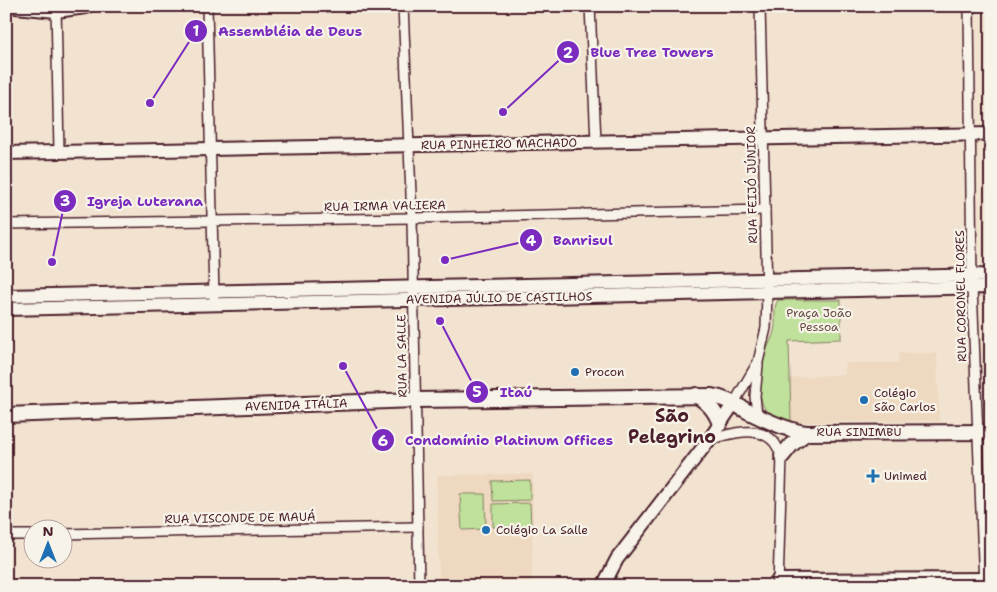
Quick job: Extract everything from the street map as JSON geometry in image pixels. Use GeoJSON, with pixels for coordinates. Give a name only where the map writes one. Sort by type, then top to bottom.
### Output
{"type":"FeatureCollection","features":[{"type":"Feature","properties":{"kind":"main road"},"geometry":{"type":"LineString","coordinates":[[16,6],[56,8],[86,6]]}},
{"type":"Feature","properties":{"kind":"main road"},"geometry":{"type":"LineString","coordinates":[[696,395],[712,407],[717,414],[720,424]]}},
{"type":"Feature","properties":{"kind":"main road","name":"AVENIDA ITÁLIA"},"geometry":{"type":"LineString","coordinates":[[6,415],[416,400],[696,395],[723,398],[734,403]]}},
{"type":"Feature","properties":{"kind":"main road","name":"RUA SINIMBU"},"geometry":{"type":"LineString","coordinates":[[734,403],[788,428],[806,432],[984,432]]}},
{"type":"Feature","properties":{"kind":"main road"},"geometry":{"type":"LineString","coordinates":[[782,456],[806,432]]}},
{"type":"Feature","properties":{"kind":"street"},"geometry":{"type":"LineString","coordinates":[[207,6],[214,298]]}},
{"type":"Feature","properties":{"kind":"street","name":"RUA LA SALLE"},"geometry":{"type":"LineString","coordinates":[[403,6],[412,218],[419,586]]}},
{"type":"Feature","properties":{"kind":"street"},"geometry":{"type":"LineString","coordinates":[[590,6],[596,142]]}},
{"type":"Feature","properties":{"kind":"street","name":"RUA FEIJÓ JÚNIOR"},"geometry":{"type":"LineString","coordinates":[[757,415],[755,396],[758,362],[766,328],[767,286],[760,6]]}},
{"type":"Feature","properties":{"kind":"street","name":"RUA CORONEL FLORES"},"geometry":{"type":"LineString","coordinates":[[968,6],[972,281],[984,432],[986,581]]}},
{"type":"Feature","properties":{"kind":"street"},"geometry":{"type":"LineString","coordinates":[[56,8],[59,152]]}},
{"type":"Feature","properties":{"kind":"street","name":"RUA PINHEIRO MACHADO"},"geometry":{"type":"LineString","coordinates":[[6,153],[991,134]]}},
{"type":"Feature","properties":{"kind":"street","name":"RUA IRMA VALIERA"},"geometry":{"type":"LineString","coordinates":[[6,224],[765,210]]}},
{"type":"Feature","properties":{"kind":"street","name":"AVENIDA JÚLIO DE CASTILHOS"},"geometry":{"type":"LineString","coordinates":[[6,296],[113,294],[159,299],[323,296],[972,281],[991,275]]}},
{"type":"Feature","properties":{"kind":"street","name":"AVENIDA JÚLIO DE CASTILHOS"},"geometry":{"type":"LineString","coordinates":[[972,281],[991,287]]}},
{"type":"Feature","properties":{"kind":"street"},"geometry":{"type":"LineString","coordinates":[[113,294],[113,307]]}},
{"type":"Feature","properties":{"kind":"street"},"geometry":{"type":"LineString","coordinates":[[71,295],[72,308]]}},
{"type":"Feature","properties":{"kind":"street"},"geometry":{"type":"LineString","coordinates":[[26,309],[27,296]]}},
{"type":"Feature","properties":{"kind":"street","name":"AVENIDA JÚLIO DE CASTILHOS"},"geometry":{"type":"LineString","coordinates":[[6,309],[113,307],[159,299]]}},
{"type":"Feature","properties":{"kind":"street","name":"RUA FEIJÓ JÚNIOR"},"geometry":{"type":"LineString","coordinates":[[734,403],[758,362]]}},
{"type":"Feature","properties":{"kind":"street"},"geometry":{"type":"LineString","coordinates":[[603,586],[617,559],[709,440],[734,403]]}},
{"type":"Feature","properties":{"kind":"street"},"geometry":{"type":"LineString","coordinates":[[709,440],[739,432],[764,435],[774,442],[782,456],[778,583],[986,581]]}},
{"type":"Feature","properties":{"kind":"street","name":"RUA VISCONDE DE MAUÁ"},"geometry":{"type":"LineString","coordinates":[[72,534],[418,527]]}},
{"type":"Feature","properties":{"kind":"street"},"geometry":{"type":"LineString","coordinates":[[6,535],[22,534]]}},
{"type":"Feature","properties":{"kind":"shaded area","name":"Colégio São Carlos"},"geometry":{"type":"Polygon","coordinates":[[[899,353],[937,353],[939,421],[791,422],[789,378],[845,374],[845,363],[898,363],[899,353]]]}},
{"type":"Feature","properties":{"kind":"shaded area","name":"Colégio La Salle"},"geometry":{"type":"Polygon","coordinates":[[[533,474],[532,586],[439,586],[437,475],[533,474]]]}},
{"type":"Feature","properties":{"kind":"green space","name":"Praça João Pessoa"},"geometry":{"type":"Polygon","coordinates":[[[778,300],[841,300],[841,339],[789,341],[791,422],[782,421],[766,411],[760,395],[762,366],[775,327],[775,307],[778,300]]]}},
{"type":"Feature","properties":{"kind":"green space"},"geometry":{"type":"Polygon","coordinates":[[[530,480],[530,500],[493,501],[492,481],[530,480]]]}},
{"type":"Feature","properties":{"kind":"green space"},"geometry":{"type":"Polygon","coordinates":[[[460,494],[485,494],[486,529],[462,530],[460,494]]]}},
{"type":"Feature","properties":{"kind":"green space"},"geometry":{"type":"Polygon","coordinates":[[[530,503],[531,526],[493,527],[493,504],[530,503]]]}},
{"type":"Feature","properties":{"kind":"place","name":"Assembléia de Deus"},"geometry":{"type":"Point","coordinates":[150,103]}},
{"type":"Feature","properties":{"kind":"place","name":"Blue Tree Towers"},"geometry":{"type":"Point","coordinates":[503,112]}},
{"type":"Feature","properties":{"kind":"place","name":"Banrisul"},"geometry":{"type":"Point","coordinates":[445,260]}},
{"type":"Feature","properties":{"kind":"place","name":"Igreja Luterana"},"geometry":{"type":"Point","coordinates":[52,262]}},
{"type":"Feature","properties":{"kind":"place","name":"Itaú"},"geometry":{"type":"Point","coordinates":[440,321]}},
{"type":"Feature","properties":{"kind":"place","name":"Condomínio Platinum Offices"},"geometry":{"type":"Point","coordinates":[343,366]}},
{"type":"Feature","properties":{"kind":"place","name":"Procon"},"geometry":{"type":"Point","coordinates":[575,372]}},
{"type":"Feature","properties":{"kind":"place","name":"Colégio São Carlos"},"geometry":{"type":"Point","coordinates":[864,400]}},
{"type":"Feature","properties":{"kind":"place","name":"Unimed"},"geometry":{"type":"Point","coordinates":[873,476]}},
{"type":"Feature","properties":{"kind":"place","name":"Colégio La Salle"},"geometry":{"type":"Point","coordinates":[486,530]}},
{"type":"Feature","properties":{"kind":"district","name":"São Pelegrino"},"geometry":{"type":"Point","coordinates":[672,426]}}]}
